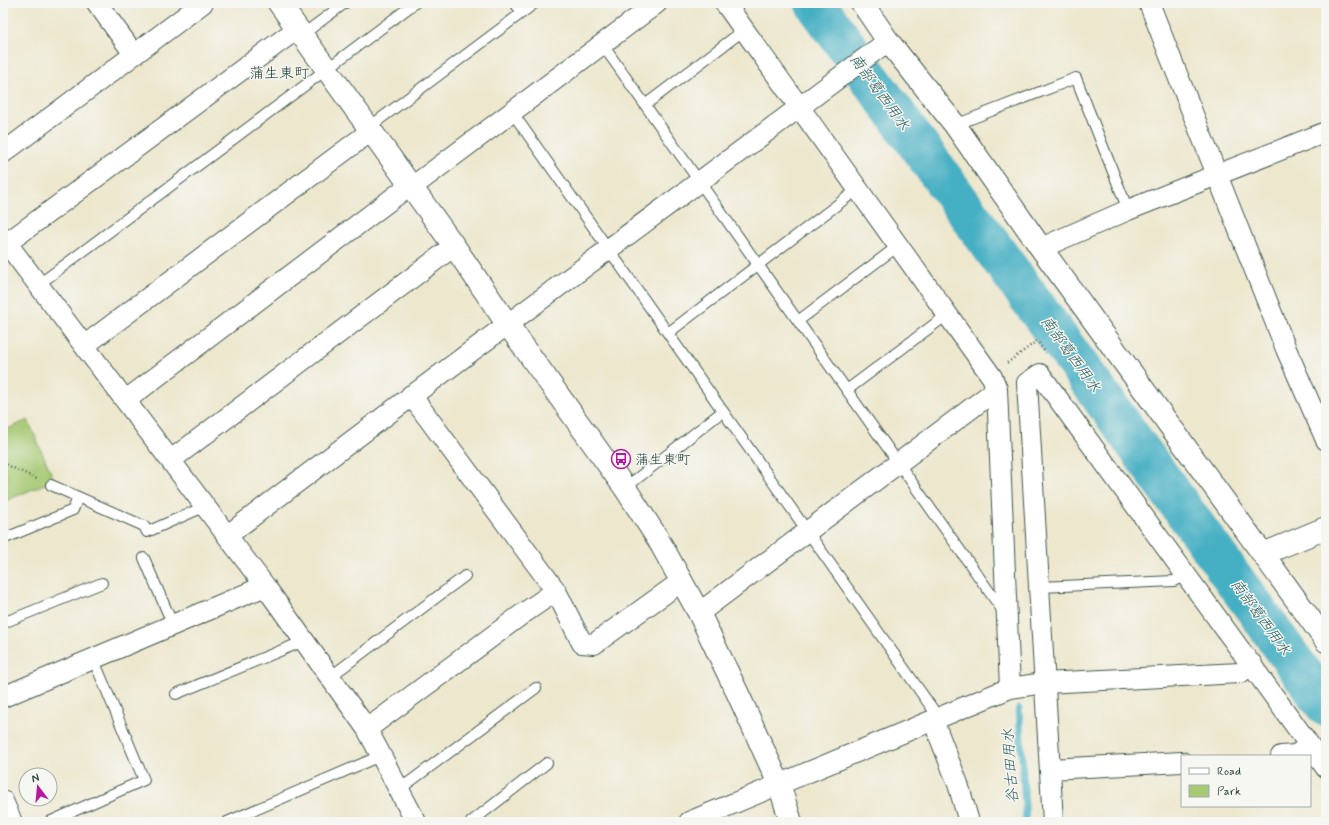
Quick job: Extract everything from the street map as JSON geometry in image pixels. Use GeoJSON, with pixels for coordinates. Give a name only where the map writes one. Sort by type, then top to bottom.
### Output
{"type":"FeatureCollection","features":[{"type":"Feature","properties":{"kind":"street"},"geometry":{"type":"LineString","coordinates":[[97,3],[134,54]]}},
{"type":"Feature","properties":{"kind":"street"},"geometry":{"type":"LineString","coordinates":[[3,153],[203,3]]}},
{"type":"Feature","properties":{"kind":"street"},"geometry":{"type":"LineString","coordinates":[[279,3],[454,246],[508,326],[625,488],[682,581],[699,613],[779,784],[791,822]]}},
{"type":"Feature","properties":{"kind":"street"},"geometry":{"type":"LineString","coordinates":[[126,400],[657,3]]}},
{"type":"Feature","properties":{"kind":"street"},"geometry":{"type":"LineString","coordinates":[[725,3],[948,314],[992,377],[997,389],[1010,688]]}},
{"type":"Feature","properties":{"kind":"street"},"geometry":{"type":"LineString","coordinates":[[862,3],[883,45],[955,125],[1041,248],[1326,641]]}},
{"type":"Feature","properties":{"kind":"street"},"geometry":{"type":"LineString","coordinates":[[1149,3],[1286,349],[1326,440]]}},
{"type":"Feature","properties":{"kind":"street"},"geometry":{"type":"LineString","coordinates":[[299,32],[5,241],[228,535],[367,729],[380,756],[400,789],[411,820]]}},
{"type":"Feature","properties":{"kind":"street"},"geometry":{"type":"LineString","coordinates":[[228,535],[411,396],[508,326],[608,249],[883,45]]}},
{"type":"Feature","properties":{"kind":"street"},"geometry":{"type":"LineString","coordinates":[[85,345],[370,129]]}},
{"type":"Feature","properties":{"kind":"street"},"geometry":{"type":"LineString","coordinates":[[1041,248],[1128,210],[1326,132]]}},
{"type":"Feature","properties":{"kind":"street"},"geometry":{"type":"LineString","coordinates":[[171,460],[454,246]]}},
{"type":"Feature","properties":{"kind":"street"},"geometry":{"type":"LineString","coordinates":[[1054,822],[1044,683],[1040,587],[1027,383],[1040,374],[1252,664],[1326,768]]}},
{"type":"Feature","properties":{"kind":"street"},"geometry":{"type":"LineString","coordinates":[[699,613],[997,389]]}},
{"type":"Feature","properties":{"kind":"street"},"geometry":{"type":"LineString","coordinates":[[411,396],[556,591],[582,643],[594,644],[661,594],[682,581]]}},
{"type":"Feature","properties":{"kind":"street"},"geometry":{"type":"LineString","coordinates":[[1263,554],[1326,528]]}},
{"type":"Feature","properties":{"kind":"street"},"geometry":{"type":"LineString","coordinates":[[3,697],[265,586]]}},
{"type":"Feature","properties":{"kind":"street"},"geometry":{"type":"LineString","coordinates":[[367,729],[521,615],[556,591]]}},
{"type":"Feature","properties":{"kind":"street"},"geometry":{"type":"LineString","coordinates":[[689,822],[1010,688],[1044,683],[1240,673],[1252,664]]}},
{"type":"Feature","properties":{"kind":"street"},"geometry":{"type":"LineString","coordinates":[[936,719],[958,784],[968,822]]}},
{"type":"Feature","properties":{"kind":"street"},"geometry":{"type":"LineString","coordinates":[[1295,755],[1310,746]]}},
{"type":"Feature","properties":{"kind":"street"},"geometry":{"type":"LineString","coordinates":[[1050,769],[1181,762]]}},
{"type":"Feature","properties":{"kind":"street"},"geometry":{"type":"LineString","coordinates":[[3,801],[12,822]]}},
{"type":"Feature","properties":{"kind":"lane"},"geometry":{"type":"LineString","coordinates":[[299,32],[345,3]]}},
{"type":"Feature","properties":{"kind":"lane"},"geometry":{"type":"LineString","coordinates":[[38,285],[415,3]]}},
{"type":"Feature","properties":{"kind":"lane"},"geometry":{"type":"LineString","coordinates":[[515,3],[522,13]]}},
{"type":"Feature","properties":{"kind":"lane"},"geometry":{"type":"LineString","coordinates":[[370,129],[535,3]]}},
{"type":"Feature","properties":{"kind":"lane"},"geometry":{"type":"LineString","coordinates":[[645,105],[744,30]]}},
{"type":"Feature","properties":{"kind":"lane"},"geometry":{"type":"LineString","coordinates":[[602,44],[1008,617]]}},
{"type":"Feature","properties":{"kind":"lane"},"geometry":{"type":"LineString","coordinates":[[955,125],[1076,78],[1128,210]]}},
{"type":"Feature","properties":{"kind":"lane"},"geometry":{"type":"LineString","coordinates":[[512,112],[807,531],[936,719]]}},
{"type":"Feature","properties":{"kind":"lane"},"geometry":{"type":"LineString","coordinates":[[668,333],[858,189]]}},
{"type":"Feature","properties":{"kind":"lane"},"geometry":{"type":"LineString","coordinates":[[798,321],[898,246]]}},
{"type":"Feature","properties":{"kind":"lane"},"geometry":{"type":"LineString","coordinates":[[847,390],[948,314]]}},
{"type":"Feature","properties":{"kind":"lane"},"geometry":{"type":"LineString","coordinates":[[625,488],[723,411]]}},
{"type":"Feature","properties":{"kind":"lane"},"geometry":{"type":"LineString","coordinates":[[51,485],[144,526],[147,532],[206,506]]}},
{"type":"Feature","properties":{"kind":"lane"},"geometry":{"type":"LineString","coordinates":[[3,539],[72,510],[78,497]]}},
{"type":"Feature","properties":{"kind":"lane"},"geometry":{"type":"LineString","coordinates":[[144,558],[173,625]]}},
{"type":"Feature","properties":{"kind":"lane"},"geometry":{"type":"LineString","coordinates":[[1040,587],[1174,581],[1186,574]]}},
{"type":"Feature","properties":{"kind":"lane"},"geometry":{"type":"LineString","coordinates":[[330,677],[465,576]]}},
{"type":"Feature","properties":{"kind":"lane"},"geometry":{"type":"LineString","coordinates":[[3,623],[102,582]]}},
{"type":"Feature","properties":{"kind":"lane"},"geometry":{"type":"LineString","coordinates":[[176,694],[304,641]]}},
{"type":"Feature","properties":{"kind":"lane"},"geometry":{"type":"LineString","coordinates":[[49,822],[144,780],[93,658]]}},
{"type":"Feature","properties":{"kind":"lane"},"geometry":{"type":"LineString","coordinates":[[400,789],[536,688]]}},
{"type":"Feature","properties":{"kind":"lane"},"geometry":{"type":"LineString","coordinates":[[227,822],[380,756]]}},
{"type":"Feature","properties":{"kind":"lane"},"geometry":{"type":"LineString","coordinates":[[471,822],[547,763]]}},
{"type":"Feature","properties":{"kind":"path"},"geometry":{"type":"LineString","coordinates":[[3,463],[51,485]]}},
{"type":"Feature","properties":{"kind":"green space"},"geometry":{"type":"Polygon","coordinates":[[[28,420],[54,480],[3,502],[3,431],[28,420]]]}},
{"type":"Feature","properties":{"kind":"waterway","name":"南部葛西用水"},"geometry":{"type":"LineString","coordinates":[[815,3],[1326,706]]}},
{"type":"Feature","properties":{"kind":"waterway","name":"谷古田用水"},"geometry":{"type":"LineString","coordinates":[[1019,709],[1026,822]]}},
{"type":"Feature","properties":{"kind":"place","name":"蒲生東町"},"geometry":{"type":"Point","coordinates":[621,459]}},
{"type":"Feature","properties":{"kind":"district","name":"蒲生東町"},"geometry":{"type":"Point","coordinates":[279,73]}}]}
